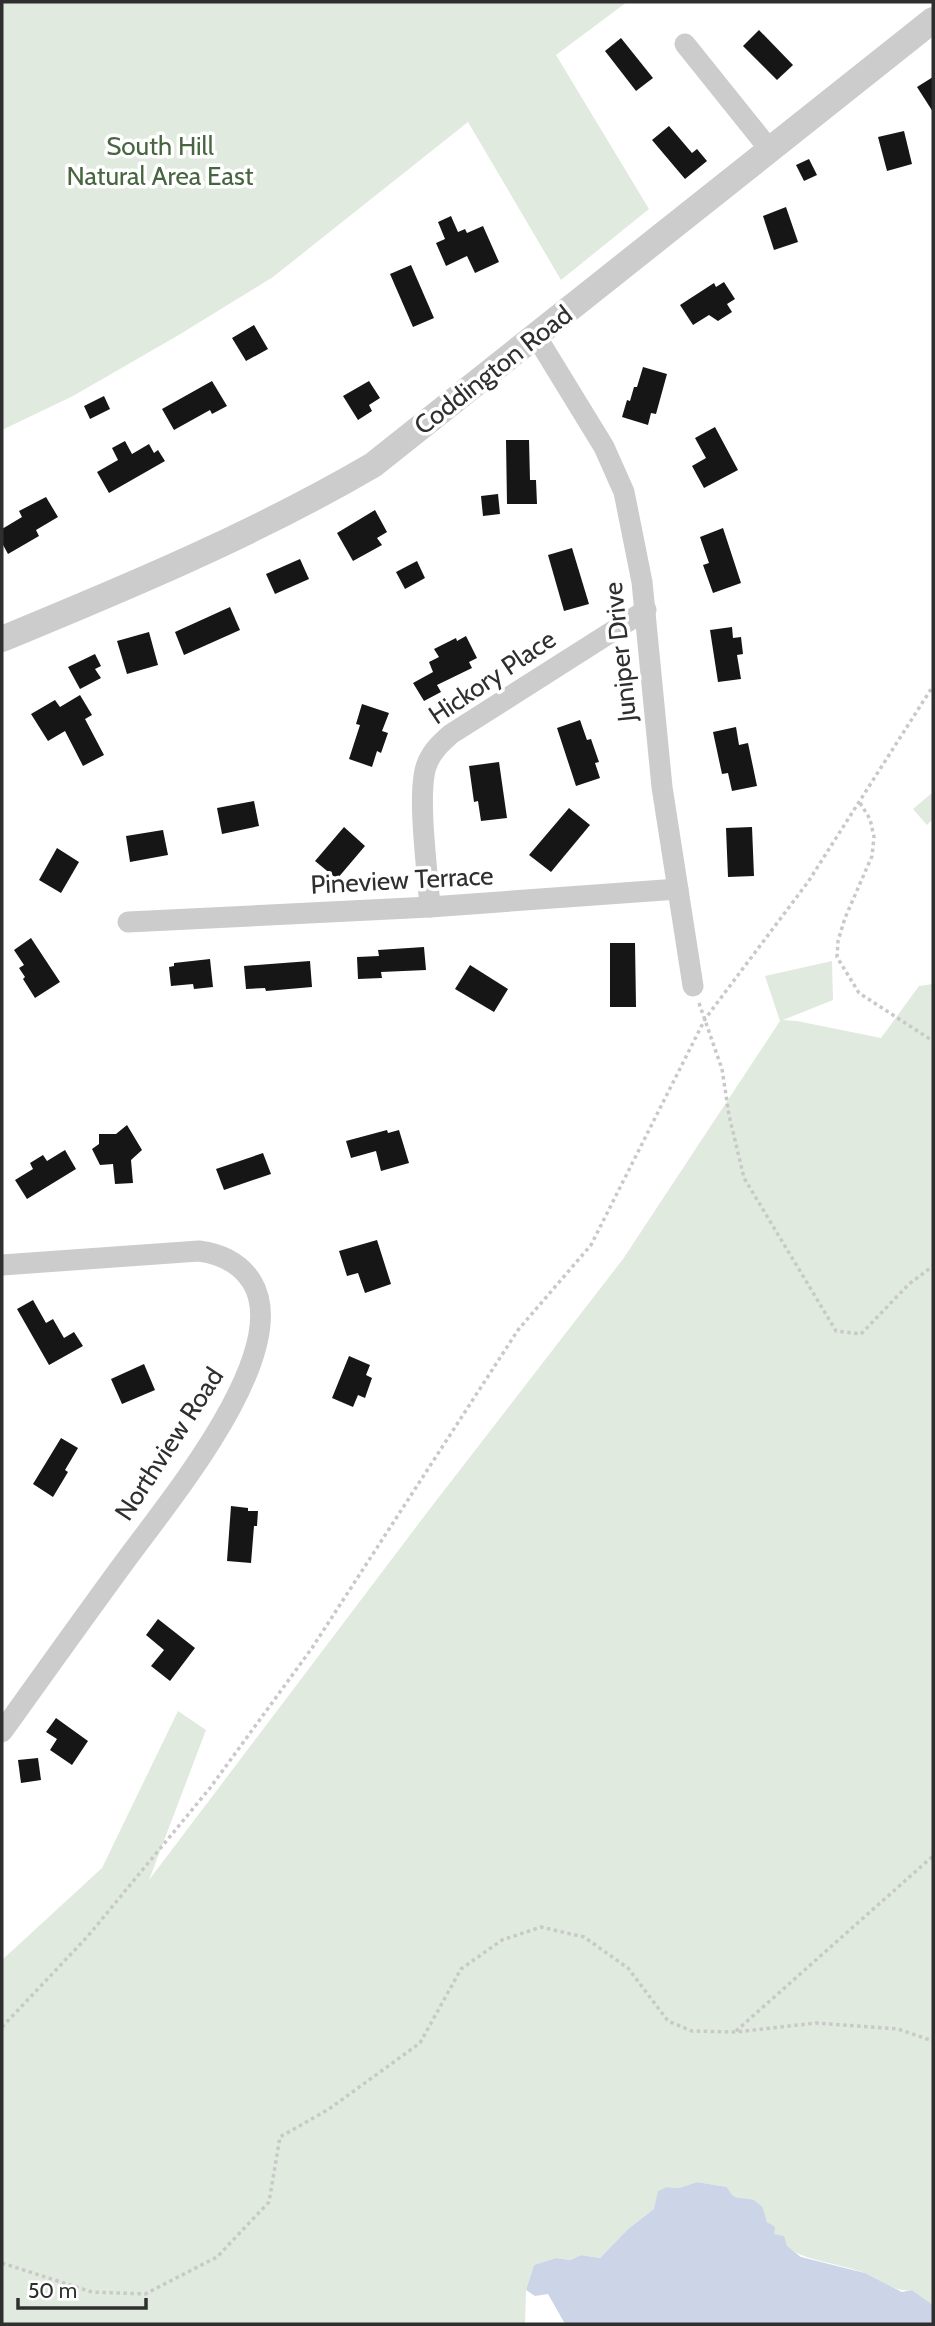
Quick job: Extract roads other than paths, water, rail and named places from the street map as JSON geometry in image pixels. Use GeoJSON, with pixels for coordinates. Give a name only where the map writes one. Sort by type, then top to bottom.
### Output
{"type":"FeatureCollection","features":[{"type":"Feature","properties":{"kind":"street","name":"Coddington Road"},"geometry":{"type":"LineString","coordinates":[[2,639],[136,584],[316,498],[373,465],[933,20]]}},
{"type":"Feature","properties":{"kind":"street"},"geometry":{"type":"LineString","coordinates":[[685,44],[770,150]]}},
{"type":"Feature","properties":{"kind":"street","name":"Juniper Drive"},"geometry":{"type":"LineString","coordinates":[[536,336],[613,463],[624,492],[633,529],[646,610],[662,788],[693,986]]}},
{"type":"Feature","properties":{"kind":"street","name":"Hickory Place"},"geometry":{"type":"LineString","coordinates":[[430,907],[422,792],[426,766],[432,754],[451,734],[646,610]]}},
{"type":"Feature","properties":{"kind":"street","name":"Pineview Terrace"},"geometry":{"type":"LineString","coordinates":[[128,922],[430,907],[678,889]]}},
{"type":"Feature","properties":{"kind":"street","name":"Northview Road"},"geometry":{"type":"LineString","coordinates":[[2,1265],[199,1251],[212,1253],[237,1265],[246,1275],[259,1298],[261,1312],[255,1355],[242,1388],[190,1472],[2,1732]]}},
{"type":"Feature","properties":{"kind":"water"},"geometry":{"type":"Polygon","coordinates":[[[697,2182],[727,2187],[736,2197],[757,2202],[763,2208],[767,2222],[775,2227],[774,2234],[784,2236],[787,2246],[801,2257],[865,2273],[902,2292],[912,2290],[933,2305],[933,2324],[565,2324],[548,2294],[535,2296],[526,2290],[534,2265],[556,2258],[570,2260],[581,2255],[600,2258],[628,2229],[654,2209],[658,2191],[697,2182]]]}},
{"type":"Feature","properties":{"kind":"park label","name":"South Hill Natural Area East"},"geometry":{"type":"Point","coordinates":[160,161]}}]}
